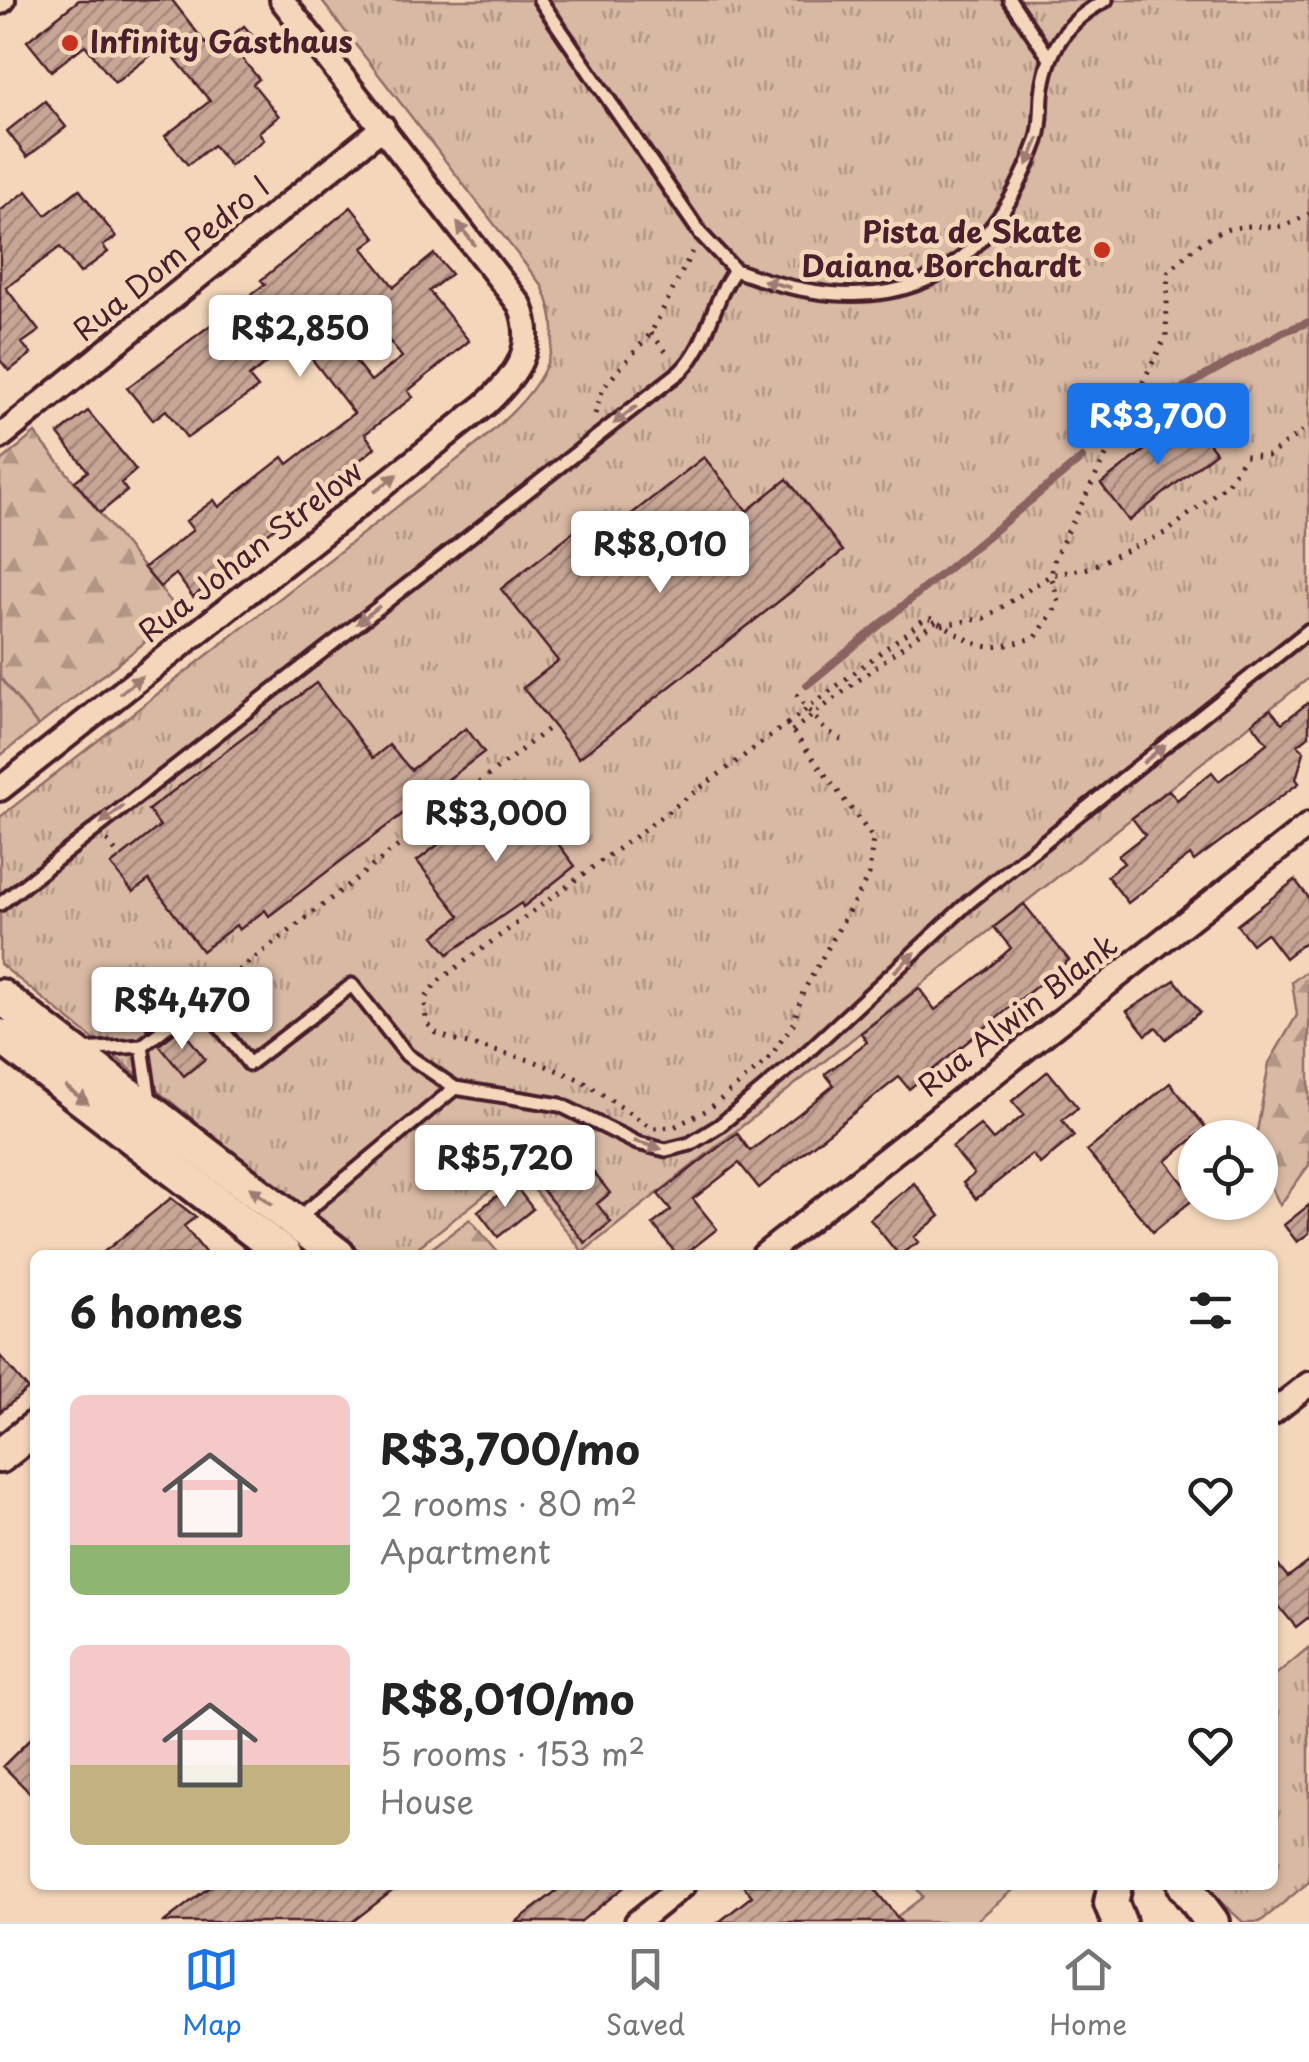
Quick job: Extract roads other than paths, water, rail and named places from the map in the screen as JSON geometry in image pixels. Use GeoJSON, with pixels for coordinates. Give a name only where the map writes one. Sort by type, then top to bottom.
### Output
{"type":"FeatureCollection","features":[{"type":"Feature","properties":{"kind":"main road"},"geometry":{"type":"LineString","coordinates":[[0,996],[14,1043],[275,1243],[312,1250]]}},
{"type":"Feature","properties":{"kind":"main road"},"geometry":{"type":"LineString","coordinates":[[14,1043],[71,1050],[155,1115],[275,1243]]}},
{"type":"Feature","properties":{"kind":"main road"},"geometry":{"type":"LineString","coordinates":[[0,1456],[30,1432]]}},
{"type":"Feature","properties":{"kind":"main road"},"geometry":{"type":"LineString","coordinates":[[1180,1922],[1187,1909],[1185,1890]]}},
{"type":"Feature","properties":{"kind":"main road"},"geometry":{"type":"LineString","coordinates":[[1188,1890],[1212,1922]]}},
{"type":"Feature","properties":{"kind":"street"},"geometry":{"type":"LineString","coordinates":[[282,0],[382,127]]}},
{"type":"Feature","properties":{"kind":"street","name":"Rua Johan Strelow"},"geometry":{"type":"LineString","coordinates":[[0,789],[486,404],[520,367],[526,350],[526,320],[520,304],[382,127]]}},
{"type":"Feature","properties":{"kind":"street","name":"Rua Dom Pedro I"},"geometry":{"type":"LineString","coordinates":[[0,437],[382,127]]}},
{"type":"Feature","properties":{"kind":"street","name":"Rua Alwin Blank"},"geometry":{"type":"LineString","coordinates":[[770,1250],[1309,825]]}},
{"type":"Feature","properties":{"kind":"street"},"geometry":{"type":"LineString","coordinates":[[1278,1408],[1309,1384]]}},
{"type":"Feature","properties":{"kind":"street"},"geometry":{"type":"LineString","coordinates":[[637,1922],[677,1890]]}},
{"type":"Feature","properties":{"kind":"lane"},"geometry":{"type":"LineString","coordinates":[[540,0],[700,233],[735,270],[766,282],[850,298],[902,292],[967,255],[1013,200],[1039,136],[1048,56],[1077,15],[1106,0]]}},
{"type":"Feature","properties":{"kind":"lane"},"geometry":{"type":"LineString","coordinates":[[1010,0],[1048,56]]}},
{"type":"Feature","properties":{"kind":"lane"},"geometry":{"type":"LineString","coordinates":[[0,904],[681,371],[699,353],[721,290],[735,270]]}},
{"type":"Feature","properties":{"kind":"lane"},"geometry":{"type":"LineString","coordinates":[[71,1050],[142,1046],[205,1007],[249,1064],[352,985],[408,1055],[455,1088],[560,1105],[666,1150],[690,1144],[719,1126],[801,1058],[970,902],[1309,630]]}},
{"type":"Feature","properties":{"kind":"lane"},"geometry":{"type":"LineString","coordinates":[[142,1046],[155,1115]]}},
{"type":"Feature","properties":{"kind":"lane"},"geometry":{"type":"LineString","coordinates":[[275,1243],[455,1088]]}},
{"type":"Feature","properties":{"kind":"waterway"},"geometry":{"type":"LineString","coordinates":[[1150,407],[1283,332],[1309,322]]}},
{"type":"Feature","properties":{"kind":"waterway"},"geometry":{"type":"LineString","coordinates":[[807,685],[1082,458]]}},
{"type":"Feature","properties":{"kind":"place","name":"Infinity Gasthaus"},"geometry":{"type":"Point","coordinates":[70,43]}},
{"type":"Feature","properties":{"kind":"place","name":"Pista de Skate Daiana Borchardt"},"geometry":{"type":"Point","coordinates":[1102,250]}}]}
